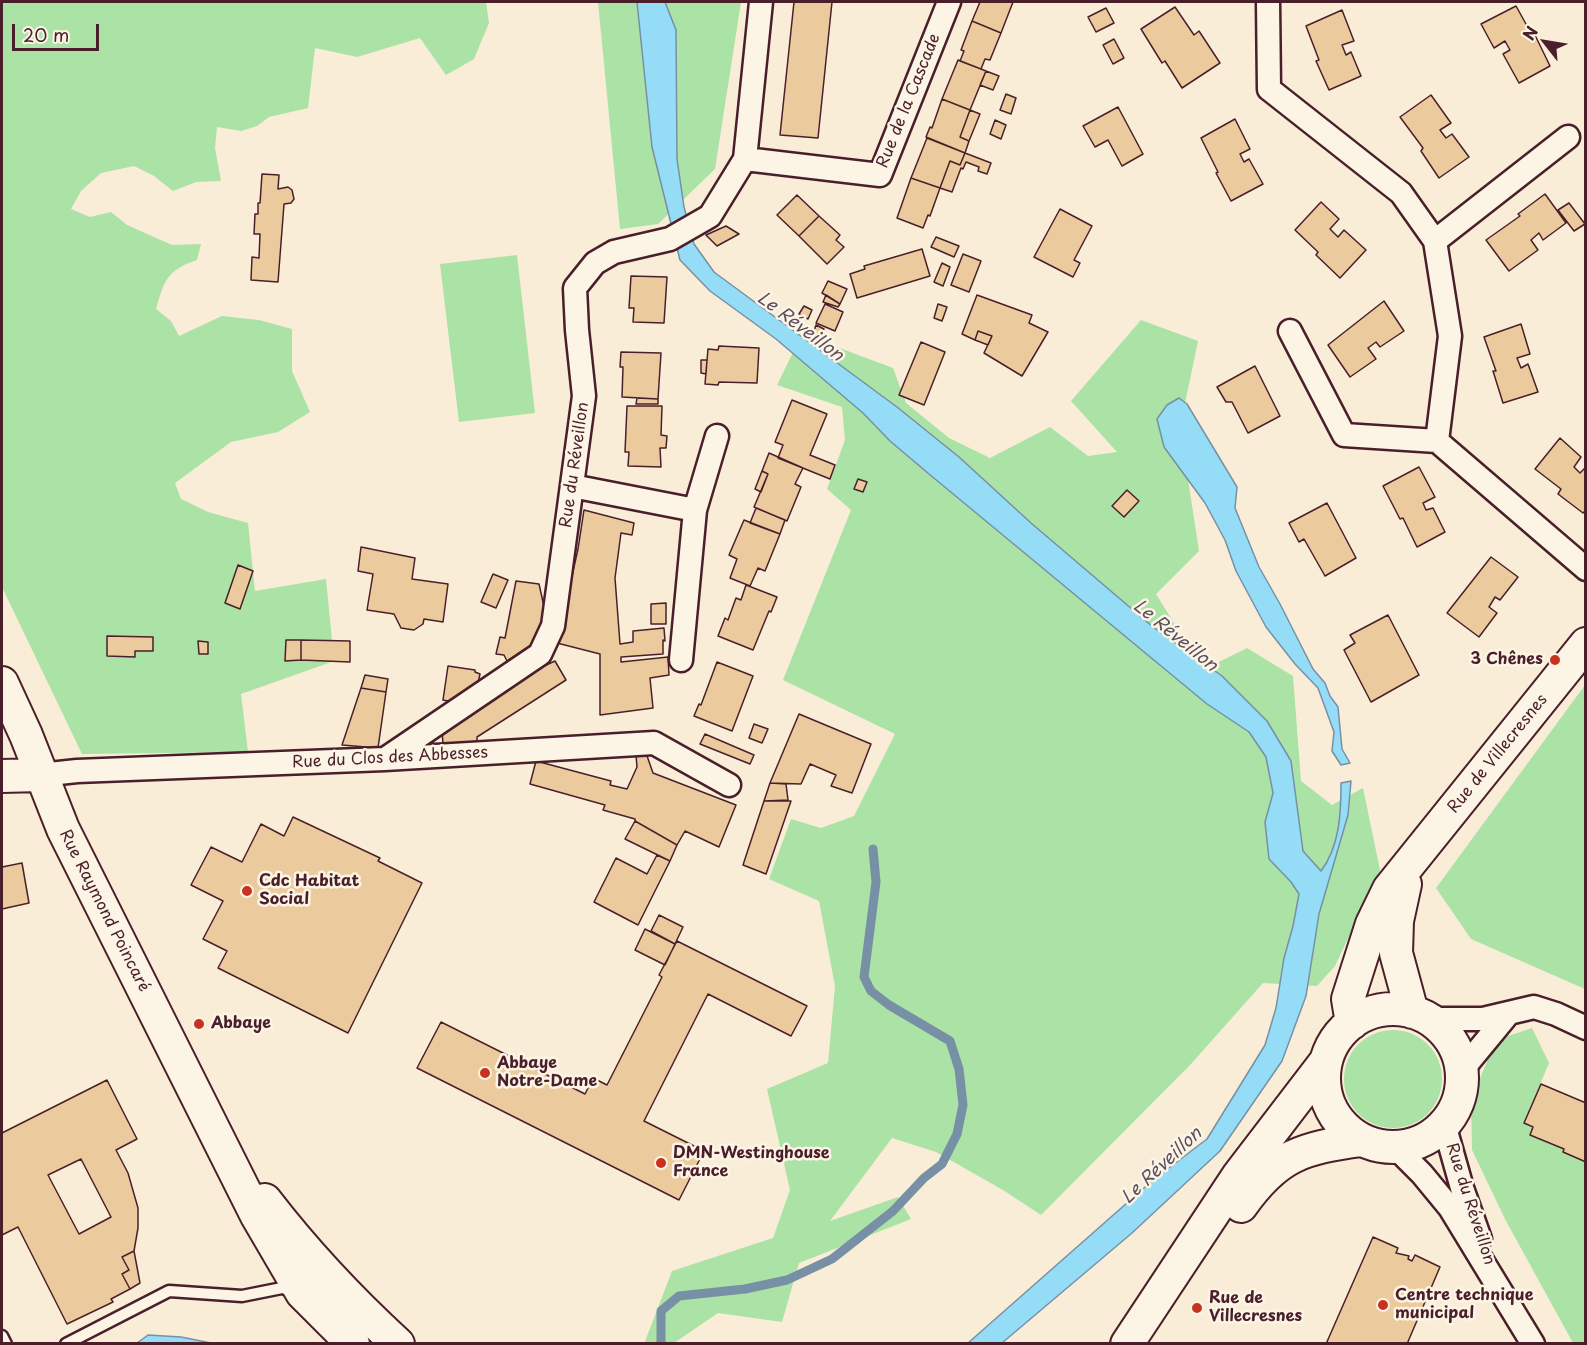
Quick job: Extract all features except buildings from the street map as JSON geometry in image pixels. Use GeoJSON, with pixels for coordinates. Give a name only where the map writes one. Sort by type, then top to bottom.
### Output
{"type":"FeatureCollection","features":[{"type":"Feature","properties":{"kind":"street","name":"Rue du Réveillon"},"geometry":{"type":"LineString","coordinates":[[385,759],[540,654],[553,626],[584,396],[575,288],[595,263],[614,252],[670,239],[710,216],[745,159],[761,2]]}},
{"type":"Feature","properties":{"kind":"street","name":"Rue de la Cascade"},"geometry":{"type":"LineString","coordinates":[[745,159],[880,175],[949,2]]}},
{"type":"Feature","properties":{"kind":"street"},"geometry":{"type":"LineString","coordinates":[[1268,2],[1269,90],[1401,193],[1435,241],[1450,336],[1437,441]]}},
{"type":"Feature","properties":{"kind":"street"},"geometry":{"type":"LineString","coordinates":[[1435,241],[1568,137]]}},
{"type":"Feature","properties":{"kind":"street"},"geometry":{"type":"LineString","coordinates":[[1290,331],[1344,435],[1437,441],[1586,569]]}},
{"type":"Feature","properties":{"kind":"street"},"geometry":{"type":"LineString","coordinates":[[681,660],[695,510],[717,436]]}},
{"type":"Feature","properties":{"kind":"street"},"geometry":{"type":"LineString","coordinates":[[572,486],[695,510]]}},
{"type":"Feature","properties":{"kind":"street","name":"Rue de Villecresnes"},"geometry":{"type":"LineString","coordinates":[[1352,1023],[1348,999],[1372,924],[1389,889],[1586,644]]}},
{"type":"Feature","properties":{"kind":"street","name":"Rue Raymond Poincaré"},"geometry":{"type":"LineString","coordinates":[[2,683],[26,735],[63,830],[257,1216],[302,1293],[354,1344]]}},
{"type":"Feature","properties":{"kind":"street","name":"Rue du Clos des Abbesses"},"geometry":{"type":"LineString","coordinates":[[40,775],[77,771],[385,759],[654,743],[729,785]]}},
{"type":"Feature","properties":{"kind":"street"},"geometry":{"type":"LineString","coordinates":[[2,776],[40,775]]}},
{"type":"Feature","properties":{"kind":"street","name":"Rue de Villecresnes"},"geometry":{"type":"LineString","coordinates":[[1409,863],[1397,921],[1396,953],[1421,1015]]}},
{"type":"Feature","properties":{"kind":"street"},"geometry":{"type":"LineString","coordinates":[[1127,1344],[1238,1176],[1326,1061],[1336,1040],[1352,1023],[1371,1012],[1392,1009],[1421,1015],[1483,1019],[1534,1007],[1586,1028]]}},
{"type":"Feature","properties":{"kind":"street"},"geometry":{"type":"LineString","coordinates":[[1462,1070],[1509,1013]]}},
{"type":"Feature","properties":{"kind":"street"},"geometry":{"type":"LineString","coordinates":[[1326,1061],[1324,1085],[1330,1107],[1343,1127],[1362,1140],[1378,1146],[1395,1148],[1414,1144],[1430,1137],[1444,1124],[1455,1108],[1461,1090],[1462,1070],[1456,1050],[1445,1032],[1421,1015]]}},
{"type":"Feature","properties":{"kind":"street","name":"Rue du Réveillon"},"geometry":{"type":"LineString","coordinates":[[1444,1124],[1462,1188],[1496,1283]]}},
{"type":"Feature","properties":{"kind":"street","name":"Rue Raymond Poincaré"},"geometry":{"type":"LineString","coordinates":[[216,1134],[318,1266],[398,1344]]}},
{"type":"Feature","properties":{"kind":"street"},"geometry":{"type":"LineString","coordinates":[[1153,1344],[1216,1241],[1257,1183],[1279,1164],[1305,1151],[1326,1145],[1362,1140]]}},
{"type":"Feature","properties":{"kind":"street","name":"Rue du Réveillon"},"geometry":{"type":"LineString","coordinates":[[1395,1148],[1422,1174],[1449,1208],[1533,1344]]}},
{"type":"Feature","properties":{"kind":"lane"},"geometry":{"type":"LineString","coordinates":[[66,1344],[169,1292],[242,1296],[282,1288],[302,1293]]}},
{"type":"Feature","properties":{"kind":"lane"},"geometry":{"type":"LineString","coordinates":[[2,1335],[6,1344]]}},
{"type":"Feature","properties":{"kind":"green space"},"geometry":{"type":"Polygon","coordinates":[[[2,2],[486,2],[489,23],[474,59],[446,75],[420,38],[357,57],[315,48],[308,108],[269,117],[257,126],[241,131],[217,127],[215,148],[221,181],[196,182],[173,191],[154,176],[134,166],[101,173],[81,191],[71,209],[90,217],[111,212],[127,225],[172,245],[201,244],[197,260],[179,268],[168,278],[156,309],[171,321],[179,336],[222,316],[259,320],[292,329],[292,371],[310,412],[278,432],[231,442],[175,483],[181,499],[208,512],[248,523],[255,591],[326,579],[334,661],[241,694],[248,752],[82,754],[2,587],[2,2]]]}},
{"type":"Feature","properties":{"kind":"green space"},"geometry":{"type":"Polygon","coordinates":[[[598,2],[741,2],[715,169],[658,224],[620,229],[598,2]]]}},
{"type":"Feature","properties":{"kind":"green space"},"geometry":{"type":"Polygon","coordinates":[[[517,255],[535,413],[459,422],[440,264],[517,255]]]}},
{"type":"Feature","properties":{"kind":"green space"},"geometry":{"type":"Polygon","coordinates":[[[1141,320],[1198,341],[1180,427],[1199,551],[1156,594],[1203,670],[1247,648],[1293,676],[1301,781],[1332,805],[1363,788],[1380,870],[1335,966],[1317,986],[1263,983],[1191,1064],[1041,1215],[1003,1190],[936,1152],[892,1138],[830,1221],[898,1197],[911,1219],[799,1263],[782,1322],[718,1313],[674,1343],[644,1344],[672,1271],[773,1238],[790,1190],[767,1089],[828,1063],[835,986],[819,901],[769,879],[791,819],[821,828],[854,816],[895,734],[783,680],[851,510],[827,489],[845,440],[842,407],[777,385],[802,334],[893,368],[906,403],[949,438],[990,458],[1050,427],[1088,456],[1117,452],[1071,401],[1141,320]]]}},
{"type":"Feature","properties":{"kind":"green space"},"geometry":{"type":"Polygon","coordinates":[[[1585,685],[1585,989],[1471,939],[1436,888],[1585,685]]]}},
{"type":"Feature","properties":{"kind":"green space"},"geometry":{"type":"Polygon","coordinates":[[[1532,1028],[1549,1063],[1524,1123],[1564,1149],[1563,1152],[1585,1162],[1585,1343],[1573,1343],[1506,1221],[1472,1150],[1471,1100],[1496,1040],[1532,1028]]]}},
{"type":"Feature","properties":{"kind":"green space"},"geometry":{"type":"Polygon","coordinates":[[[1393,1030],[1412,1033],[1428,1044],[1439,1060],[1442,1079],[1439,1098],[1428,1114],[1412,1125],[1393,1128],[1374,1125],[1358,1114],[1347,1098],[1344,1079],[1347,1060],[1358,1044],[1374,1033],[1393,1030]]]}},
{"type":"Feature","properties":{"kind":"water"},"geometry":{"type":"Polygon","coordinates":[[[637,2],[665,2],[676,30],[677,159],[684,207],[694,244],[714,272],[897,407],[959,457],[1031,523],[1153,627],[1222,676],[1267,721],[1291,761],[1303,851],[1321,871],[1336,840],[1340,817],[1341,783],[1351,781],[1348,815],[1319,914],[1306,996],[1282,1061],[1220,1151],[1132,1233],[1002,1343],[968,1343],[1153,1180],[1207,1139],[1265,1045],[1276,1008],[1284,958],[1299,894],[1269,859],[1265,822],[1273,793],[1266,757],[1249,732],[1207,704],[929,474],[890,441],[863,413],[776,339],[710,291],[680,260],[652,147],[637,2]]]}},
{"type":"Feature","properties":{"kind":"water"},"geometry":{"type":"Polygon","coordinates":[[[1179,398],[1187,404],[1237,487],[1235,508],[1259,567],[1313,669],[1325,683],[1338,707],[1342,749],[1350,763],[1341,765],[1332,751],[1334,732],[1318,688],[1295,664],[1266,627],[1236,571],[1225,540],[1205,503],[1164,447],[1157,419],[1167,405],[1179,398]]]}},
{"type":"Feature","properties":{"kind":"water"},"geometry":{"type":"Polygon","coordinates":[[[148,1335],[181,1337],[211,1343],[137,1343],[148,1335]]]}},
{"type":"Feature","properties":{"kind":"waterway"},"geometry":{"type":"LineString","coordinates":[[661,1344],[661,1311],[679,1296],[745,1289],[787,1280],[832,1259],[893,1211],[924,1178],[942,1164],[957,1134],[963,1105],[959,1069],[950,1041],[889,1005],[871,991],[864,977],[876,882],[873,849]]}},
{"type":"Feature","properties":{"kind":"place","name":"3 Chênes"},"geometry":{"type":"Point","coordinates":[1555,660]}},
{"type":"Feature","properties":{"kind":"place","name":"Cdc Habitat Social"},"geometry":{"type":"Point","coordinates":[247,891]}},
{"type":"Feature","properties":{"kind":"place","name":"Abbaye"},"geometry":{"type":"Point","coordinates":[199,1024]}},
{"type":"Feature","properties":{"kind":"place","name":"Abbaye Notre-Dame"},"geometry":{"type":"Point","coordinates":[485,1073]}},
{"type":"Feature","properties":{"kind":"place","name":"DMN-Westinghouse France"},"geometry":{"type":"Point","coordinates":[661,1163]}},
{"type":"Feature","properties":{"kind":"place","name":"Centre technique municipal"},"geometry":{"type":"Point","coordinates":[1383,1305]}},
{"type":"Feature","properties":{"kind":"place","name":"Rue de Villecresnes"},"geometry":{"type":"Point","coordinates":[1197,1308]}},
{"type":"Feature","properties":{"kind":"water label","name":"Le Réveillon"},"geometry":{"type":"Point","coordinates":[800,327]}},
{"type":"Feature","properties":{"kind":"water label","name":"Le Réveillon"},"geometry":{"type":"Point","coordinates":[1175,636]}},
{"type":"Feature","properties":{"kind":"water label","name":"Le Réveillon"},"geometry":{"type":"Point","coordinates":[1162,1166]}}]}
